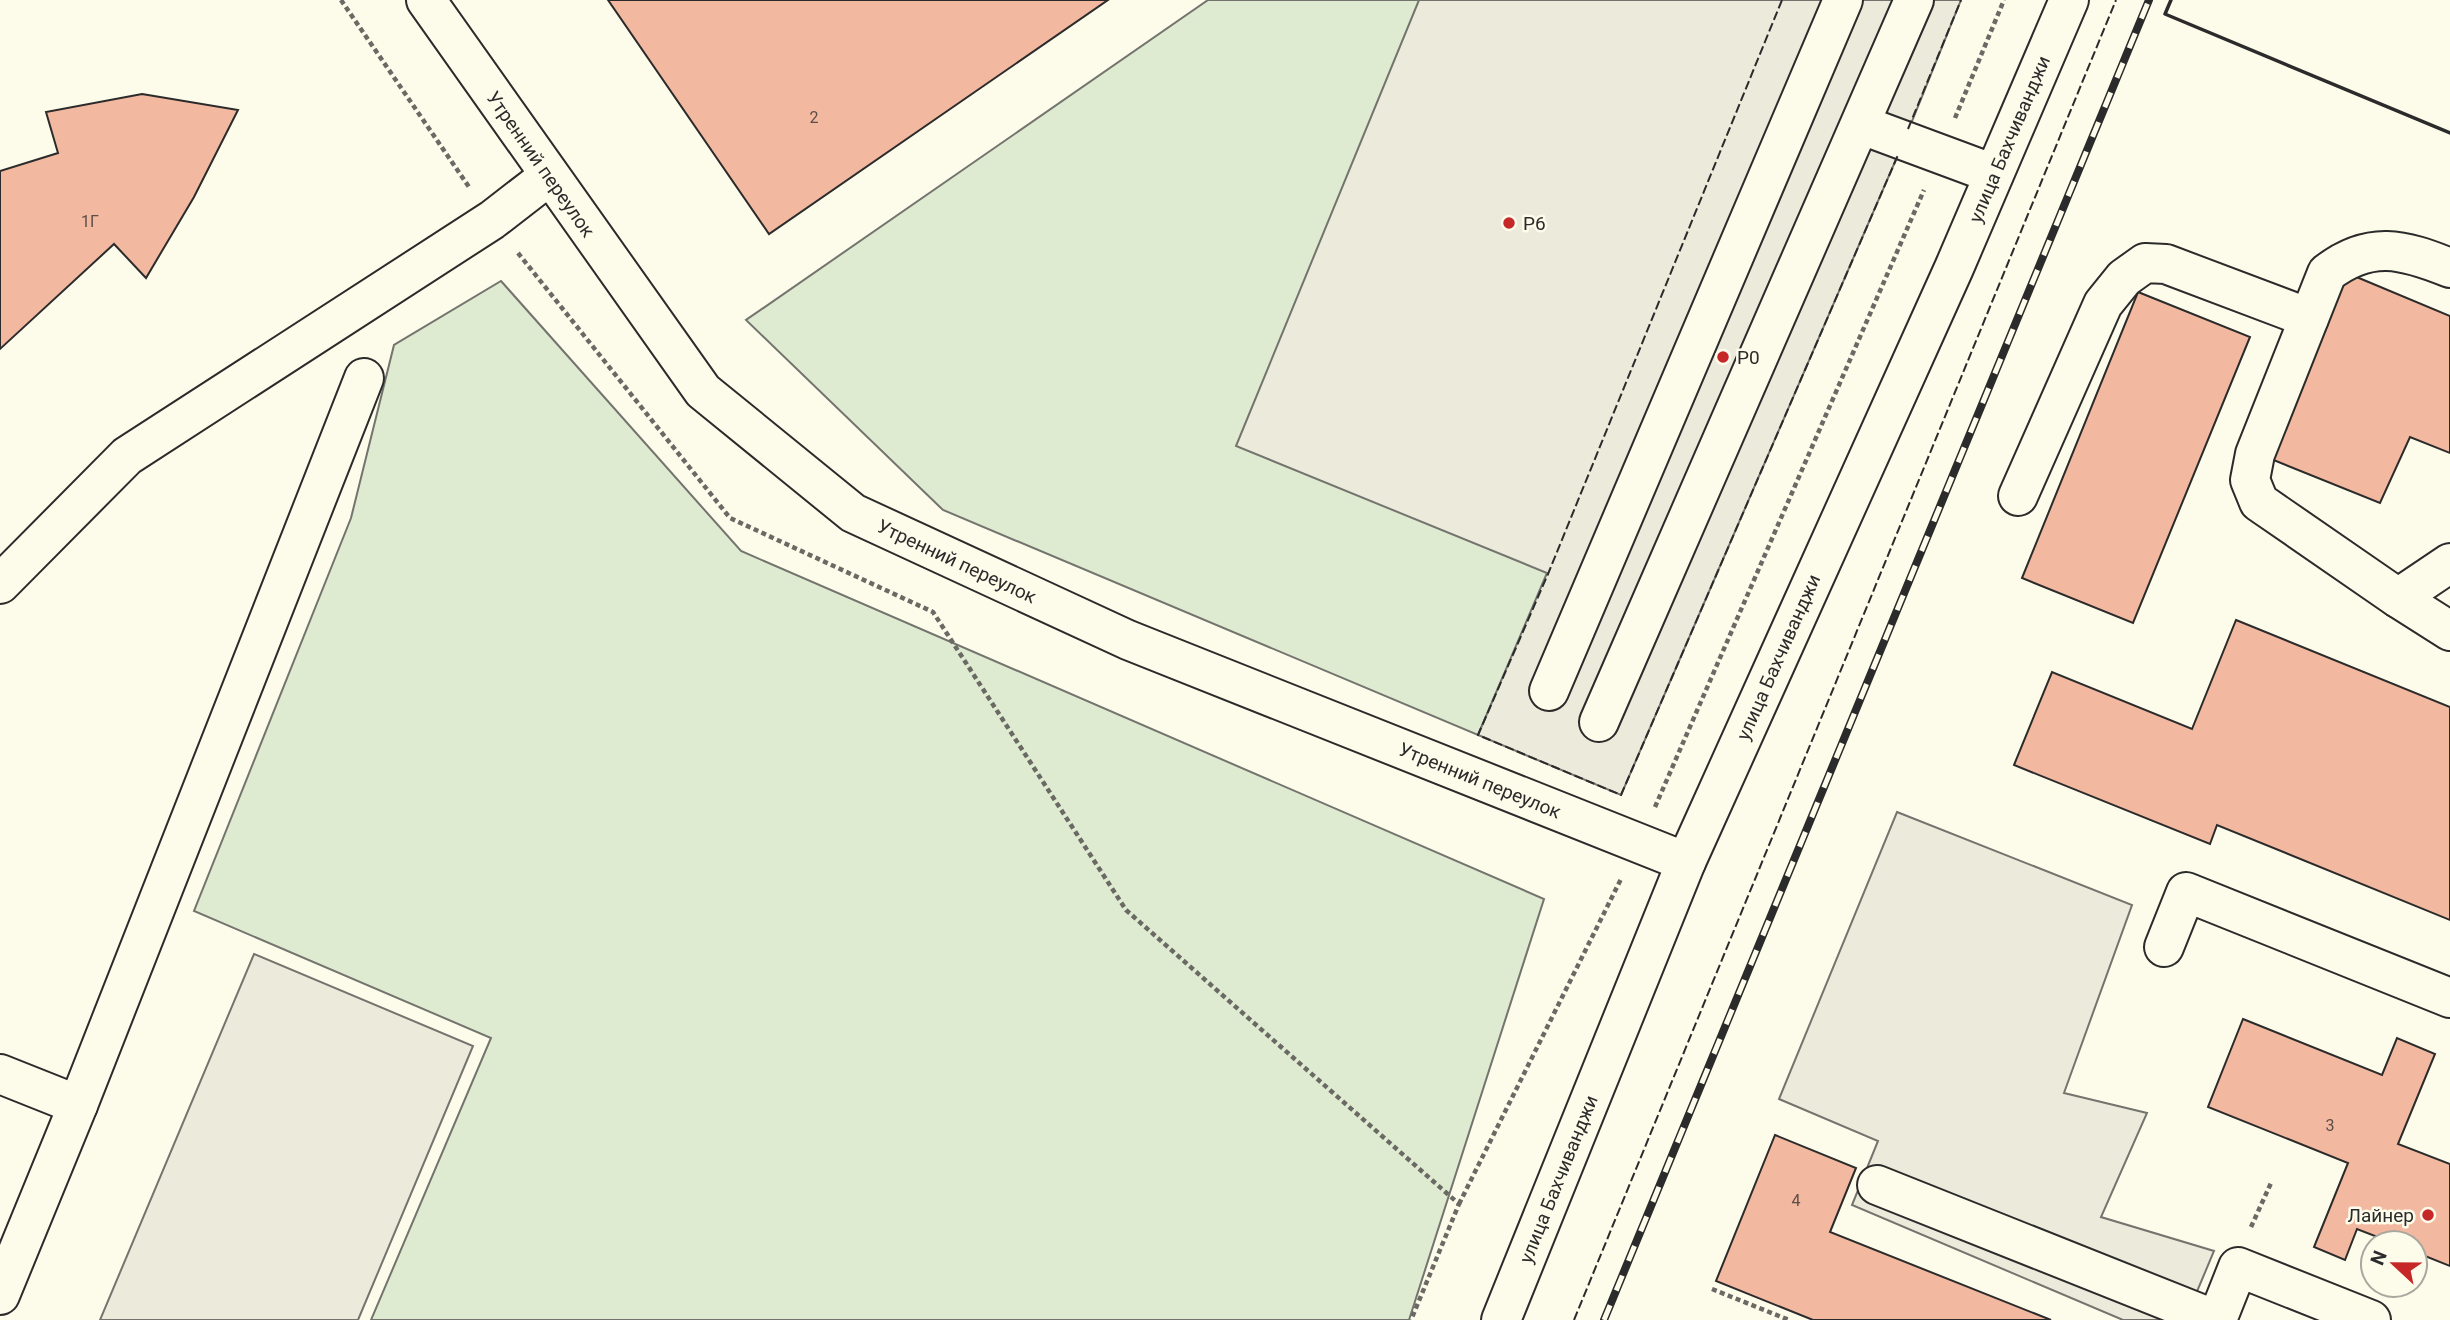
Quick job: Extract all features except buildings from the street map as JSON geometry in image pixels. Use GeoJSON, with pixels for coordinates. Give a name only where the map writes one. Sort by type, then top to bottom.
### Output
{"type":"FeatureCollection","features":[{"type":"Feature","properties":{"kind":"street","name":"Утренний переулок"},"geometry":{"type":"LineString","coordinates":[[426,0],[703,391],[853,513],[1128,640],[1686,862]]}},
{"type":"Feature","properties":{"kind":"street"},"geometry":{"type":"LineString","coordinates":[[1549,691],[1843,0]]}},
{"type":"Feature","properties":{"kind":"street"},"geometry":{"type":"LineString","coordinates":[[1599,722],[1862,125],[1914,0]]}},
{"type":"Feature","properties":{"kind":"street","name":"улица Бахчиванджи"},"geometry":{"type":"LineString","coordinates":[[1501,1320],[1686,862],[1994,174],[2069,0]]}},
{"type":"Feature","properties":{"kind":"street"},"geometry":{"type":"LineString","coordinates":[[1862,125],[1994,174]]}},
{"type":"Feature","properties":{"kind":"street"},"geometry":{"type":"LineString","coordinates":[[0,584],[127,456],[492,220],[549,176]]}},
{"type":"Feature","properties":{"kind":"street"},"geometry":{"type":"LineString","coordinates":[[2450,268],[2420,256],[2376,250],[2346,258],[2327,273],[2255,454],[2250,480],[2259,502],[2450,631]]}},
{"type":"Feature","properties":{"kind":"street"},"geometry":{"type":"LineString","coordinates":[[2018,496],[2103,304],[2124,278],[2145,263],[2166,264],[2309,318]]}},
{"type":"Feature","properties":{"kind":"street"},"geometry":{"type":"LineString","coordinates":[[0,1295],[78,1105],[364,377]]}},
{"type":"Feature","properties":{"kind":"street"},"geometry":{"type":"LineString","coordinates":[[2398,598],[2450,563]]}},
{"type":"Feature","properties":{"kind":"street"},"geometry":{"type":"LineString","coordinates":[[2164,947],[2186,892],[2450,998]]}},
{"type":"Feature","properties":{"kind":"street"},"geometry":{"type":"LineString","coordinates":[[0,1074],[78,1105]]}},
{"type":"Feature","properties":{"kind":"street"},"geometry":{"type":"LineString","coordinates":[[1877,1185],[2217,1320],[2238,1268],[2371,1320]]}},
{"type":"Feature","properties":{"kind":"path"},"geometry":{"type":"LineString","coordinates":[[341,0],[492,220],[730,518],[933,612],[1126,909],[1460,1204]]}},
{"type":"Feature","properties":{"kind":"path"},"geometry":{"type":"LineString","coordinates":[[1411,1320],[1460,1204],[1639,843],[1940,154],[2004,0]]}},
{"type":"Feature","properties":{"kind":"path"},"geometry":{"type":"LineString","coordinates":[[1712,1289],[1789,1320]]}},
{"type":"Feature","properties":{"kind":"green space"},"geometry":{"type":"Polygon","coordinates":[[[1208,0],[1782,0],[1548,574],[1478,735],[943,510],[746,320],[1208,0]]]}},
{"type":"Feature","properties":{"kind":"green space"},"geometry":{"type":"Polygon","coordinates":[[[501,281],[741,551],[1544,899],[1409,1320],[371,1320],[491,1038],[194,911],[351,518],[394,345],[501,281]]]}},
{"type":"Feature","properties":{"kind":"shaded area"},"geometry":{"type":"Polygon","coordinates":[[[1419,0],[1961,0],[1904,141],[1621,795],[1478,735],[1547,573],[1236,446],[1419,0]]]}},
{"type":"Feature","properties":{"kind":"shaded area"},"geometry":{"type":"Polygon","coordinates":[[[1897,812],[2132,905],[2064,1093],[2147,1113],[2101,1217],[2214,1251],[2185,1320],[2123,1320],[1852,1205],[1878,1141],[1779,1099],[1897,812]]]}},
{"type":"Feature","properties":{"kind":"shaded area"},"geometry":{"type":"Polygon","coordinates":[[[254,954],[473,1046],[358,1320],[100,1320],[254,954]]]}},
{"type":"Feature","properties":{"kind":"railway"},"geometry":{"type":"LineString","coordinates":[[1604,1320],[2149,0]]}},
{"type":"Feature","properties":{"kind":"fence"},"geometry":{"type":"LineString","coordinates":[[1782,0],[1548,574],[1478,735],[1621,795],[1898,155]]}},
{"type":"Feature","properties":{"kind":"fence"},"geometry":{"type":"LineString","coordinates":[[1908,129],[1961,0]]}},
{"type":"Feature","properties":{"kind":"fence"},"geometry":{"type":"LineString","coordinates":[[1574,1320],[2116,0]]}},
{"type":"Feature","properties":{"kind":"wall"},"geometry":{"type":"LineString","coordinates":[[2171,0],[2165,14],[2450,133]]}},
{"type":"Feature","properties":{"kind":"place","name":"P6"},"geometry":{"type":"Point","coordinates":[1509,223]}},
{"type":"Feature","properties":{"kind":"place","name":"P0"},"geometry":{"type":"Point","coordinates":[1723,357]}},
{"type":"Feature","properties":{"kind":"place","name":"Лайнер"},"geometry":{"type":"Point","coordinates":[2428,1215]}}]}
